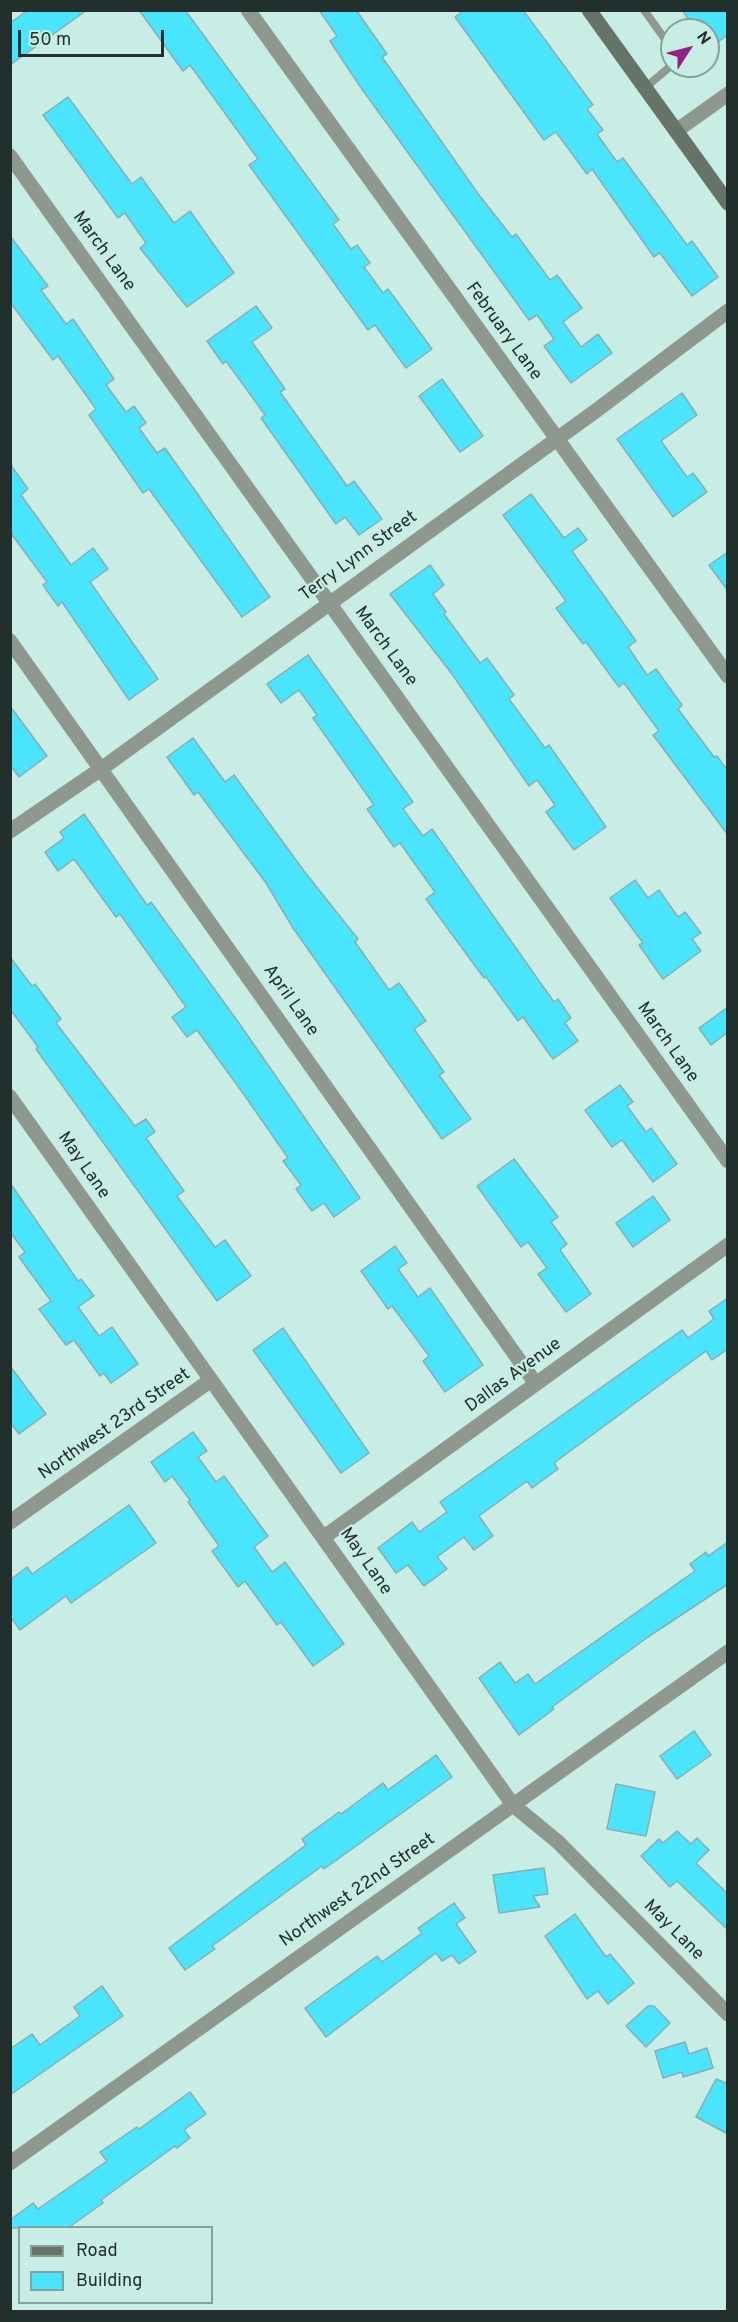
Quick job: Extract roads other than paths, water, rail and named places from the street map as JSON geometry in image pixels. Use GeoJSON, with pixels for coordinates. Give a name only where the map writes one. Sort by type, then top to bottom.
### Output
{"type":"FeatureCollection","features":[{"type":"Feature","properties":{"kind":"street","name":"February Lane"},"geometry":{"type":"LineString","coordinates":[[248,10],[728,676]]}},
{"type":"Feature","properties":{"kind":"street"},"geometry":{"type":"LineString","coordinates":[[589,10],[728,203]]}},
{"type":"Feature","properties":{"kind":"street"},"geometry":{"type":"LineString","coordinates":[[676,131],[728,94]]}},
{"type":"Feature","properties":{"kind":"street","name":"March Lane"},"geometry":{"type":"LineString","coordinates":[[10,156],[728,1161]]}},
{"type":"Feature","properties":{"kind":"street","name":"Terry Lynn Street"},"geometry":{"type":"LineString","coordinates":[[10,831],[101,769],[728,311]]}},
{"type":"Feature","properties":{"kind":"street","name":"April Lane"},"geometry":{"type":"LineString","coordinates":[[10,641],[536,1384]]}},
{"type":"Feature","properties":{"kind":"street","name":"May Lane"},"geometry":{"type":"LineString","coordinates":[[10,1097],[513,1805],[558,1842],[728,2014]]}},
{"type":"Feature","properties":{"kind":"street","name":"Dallas Avenue"},"geometry":{"type":"LineString","coordinates":[[324,1538],[728,1245]]}},
{"type":"Feature","properties":{"kind":"street","name":"Northwest 23rd Street"},"geometry":{"type":"LineString","coordinates":[[10,1522],[212,1380]]}},
{"type":"Feature","properties":{"kind":"street","name":"Northwest 22nd Street"},"geometry":{"type":"LineString","coordinates":[[10,2163],[728,1652]]}},
{"type":"Feature","properties":{"kind":"lane"},"geometry":{"type":"LineString","coordinates":[[644,10],[660,32]]}},
{"type":"Feature","properties":{"kind":"lane"},"geometry":{"type":"LineString","coordinates":[[645,88],[660,75]]}}]}
